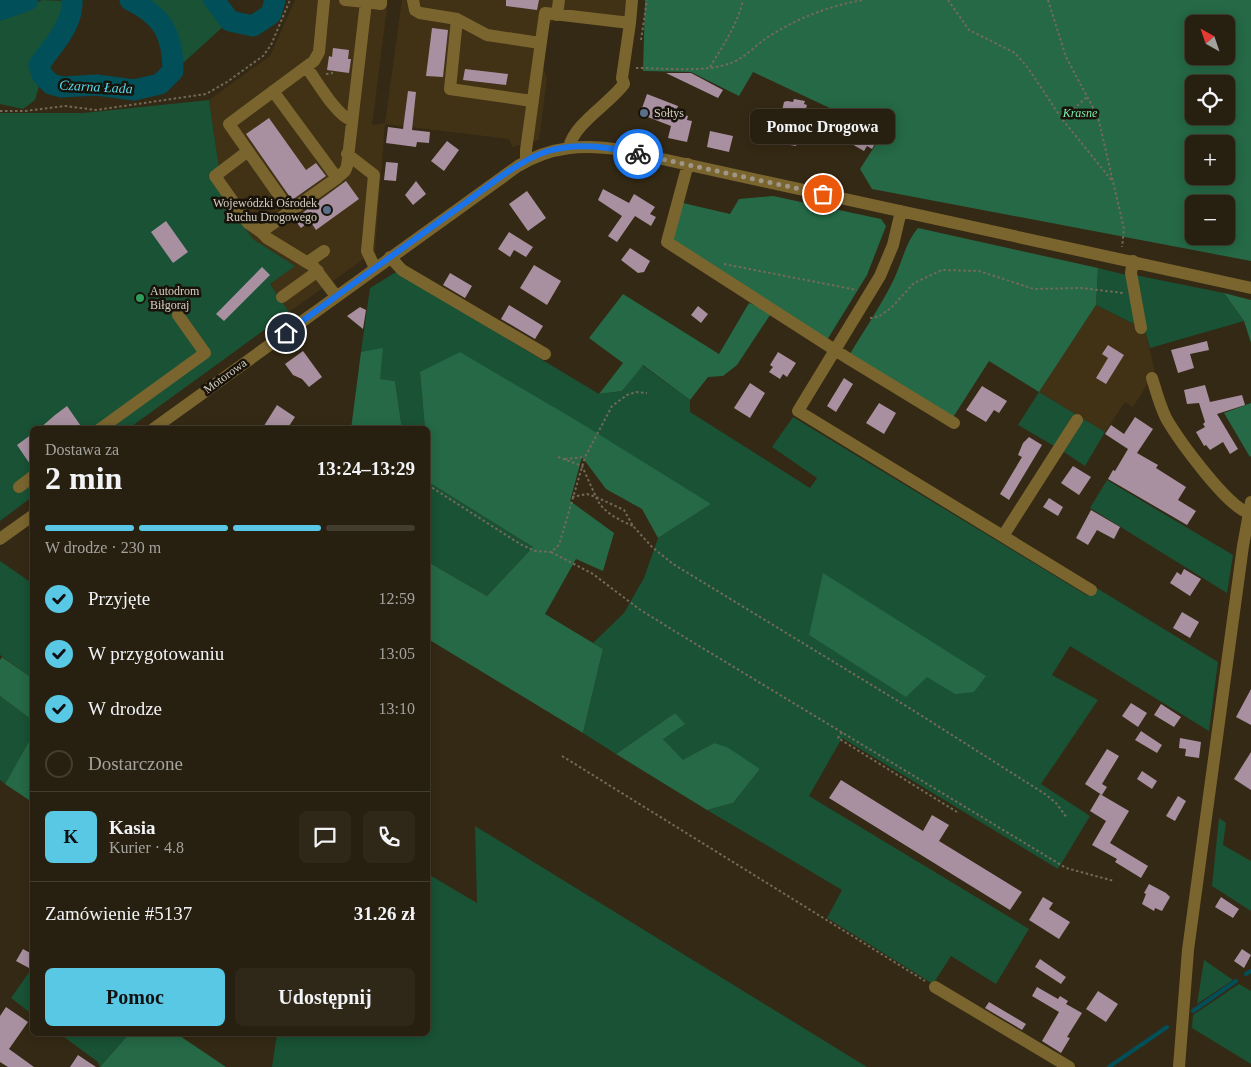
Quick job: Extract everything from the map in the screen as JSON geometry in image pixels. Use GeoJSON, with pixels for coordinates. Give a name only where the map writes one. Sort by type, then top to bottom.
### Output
{"type":"FeatureCollection","features":[{"type":"Feature","properties":{"kind":"street"},"geometry":{"type":"LineString","coordinates":[[290,211],[229,124],[314,61],[319,52],[324,0]]}},
{"type":"Feature","properties":{"kind":"street"},"geometry":{"type":"LineString","coordinates":[[345,0],[381,4],[381,0]]}},
{"type":"Feature","properties":{"kind":"street"},"geometry":{"type":"LineString","coordinates":[[413,0],[416,10],[420,13],[457,19],[487,35],[540,43]]}},
{"type":"Feature","properties":{"kind":"street"},"geometry":{"type":"LineString","coordinates":[[558,15],[559,0]]}},
{"type":"Feature","properties":{"kind":"street"},"geometry":{"type":"LineString","coordinates":[[569,147],[574,134],[612,99],[624,84],[622,78],[632,0]]}},
{"type":"Feature","properties":{"kind":"street"},"geometry":{"type":"LineString","coordinates":[[261,232],[345,171],[366,2]]}},
{"type":"Feature","properties":{"kind":"street"},"geometry":{"type":"LineString","coordinates":[[526,161],[532,101],[545,13],[630,23]]}},
{"type":"Feature","properties":{"kind":"street"},"geometry":{"type":"LineString","coordinates":[[457,19],[450,89],[532,101]]}},
{"type":"Feature","properties":{"kind":"street"},"geometry":{"type":"LineString","coordinates":[[307,68],[338,110],[351,120]]}},
{"type":"Feature","properties":{"kind":"street"},"geometry":{"type":"LineString","coordinates":[[273,92],[337,178]]}},
{"type":"Feature","properties":{"kind":"street","name":"Motorowa"},"geometry":{"type":"LineString","coordinates":[[157,426],[526,161],[549,151],[569,147],[604,147],[688,164],[1251,288]]}},
{"type":"Feature","properties":{"kind":"street"},"geometry":{"type":"LineString","coordinates":[[248,151],[215,176],[248,223],[267,238],[313,267],[336,296]]}},
{"type":"Feature","properties":{"kind":"street"},"geometry":{"type":"LineString","coordinates":[[347,154],[374,175],[367,252],[373,270]]}},
{"type":"Feature","properties":{"kind":"street"},"geometry":{"type":"LineString","coordinates":[[688,164],[667,242],[835,350],[954,423]]}},
{"type":"Feature","properties":{"kind":"street"},"geometry":{"type":"LineString","coordinates":[[901,211],[885,266],[798,411],[1091,590]]}},
{"type":"Feature","properties":{"kind":"street"},"geometry":{"type":"LineString","coordinates":[[282,297],[313,267],[324,251]]}},
{"type":"Feature","properties":{"kind":"street"},"geometry":{"type":"LineString","coordinates":[[390,257],[402,270],[545,354]]}},
{"type":"Feature","properties":{"kind":"street"},"geometry":{"type":"LineString","coordinates":[[1127,260],[1141,328]]}},
{"type":"Feature","properties":{"kind":"street"},"geometry":{"type":"LineString","coordinates":[[104,426],[205,352],[178,315]]}},
{"type":"Feature","properties":{"kind":"street"},"geometry":{"type":"LineString","coordinates":[[1152,378],[1163,410],[1174,430],[1203,471],[1242,511],[1250,508],[1188,950],[1179,1067]]}},
{"type":"Feature","properties":{"kind":"street"},"geometry":{"type":"LineString","coordinates":[[1003,536],[1077,420]]}},
{"type":"Feature","properties":{"kind":"street"},"geometry":{"type":"LineString","coordinates":[[19,487],[30,479]]}},
{"type":"Feature","properties":{"kind":"street"},"geometry":{"type":"LineString","coordinates":[[0,539],[30,517]]}},
{"type":"Feature","properties":{"kind":"street"},"geometry":{"type":"LineString","coordinates":[[934,987],[1069,1067]]}},
{"type":"Feature","properties":{"kind":"path"},"geometry":{"type":"LineString","coordinates":[[0,111],[25,111],[65,106],[96,110],[206,94],[227,82],[263,56],[271,45],[290,0]]}},
{"type":"Feature","properties":{"kind":"path"},"geometry":{"type":"LineString","coordinates":[[640,44],[648,0]]}},
{"type":"Feature","properties":{"kind":"path"},"geometry":{"type":"LineString","coordinates":[[709,68],[730,35],[743,0]]}},
{"type":"Feature","properties":{"kind":"path"},"geometry":{"type":"LineString","coordinates":[[636,68],[709,68],[732,63],[766,38],[809,15],[839,4],[863,0]]}},
{"type":"Feature","properties":{"kind":"path"},"geometry":{"type":"LineString","coordinates":[[948,0],[969,30],[1015,54],[1039,82],[1062,119],[1113,183]]}},
{"type":"Feature","properties":{"kind":"path"},"geometry":{"type":"LineString","coordinates":[[1048,0],[1066,57],[1098,117],[1124,229],[1127,260]]}},
{"type":"Feature","properties":{"kind":"path"},"geometry":{"type":"LineString","coordinates":[[1062,119],[1088,97]]}},
{"type":"Feature","properties":{"kind":"path"},"geometry":{"type":"LineString","coordinates":[[717,262],[859,290]]}},
{"type":"Feature","properties":{"kind":"path"},"geometry":{"type":"LineString","coordinates":[[857,314],[866,318],[878,316],[891,308],[914,283],[942,270],[979,270],[1034,289],[1081,288],[1135,294]]}},
{"type":"Feature","properties":{"kind":"path"},"geometry":{"type":"LineString","coordinates":[[552,552],[559,545],[585,457],[612,406],[627,395],[636,392],[647,393]]}},
{"type":"Feature","properties":{"kind":"path"},"geometry":{"type":"LineString","coordinates":[[558,457],[582,466],[599,503],[612,515],[632,526]]}},
{"type":"Feature","properties":{"kind":"path"},"geometry":{"type":"LineString","coordinates":[[564,460],[585,457]]}},
{"type":"Feature","properties":{"kind":"path"},"geometry":{"type":"LineString","coordinates":[[430,486],[520,544],[536,551],[552,552],[593,574],[639,609],[676,632],[1066,868],[1114,881]]}},
{"type":"Feature","properties":{"kind":"path"},"geometry":{"type":"LineString","coordinates":[[572,497],[587,494],[624,510],[632,526],[652,547],[673,564],[911,709],[1045,794],[1067,818]]}},
{"type":"Feature","properties":{"kind":"path"},"geometry":{"type":"LineString","coordinates":[[842,732],[838,738],[957,812]]}},
{"type":"Feature","properties":{"kind":"path"},"geometry":{"type":"LineString","coordinates":[[562,756],[934,987]]}},
{"type":"Feature","properties":{"kind":"shaded area"},"geometry":{"type":"Polygon","coordinates":[[[295,0],[388,0],[372,125],[385,123],[402,0],[635,0],[632,30],[569,19],[550,23],[547,29],[542,66],[547,78],[539,140],[512,147],[509,139],[385,124],[375,251],[289,312],[270,284],[295,266],[253,239],[208,176],[219,167],[209,100],[270,56],[295,0]]]}},
{"type":"Feature","properties":{"kind":"shaded area"},"geometry":{"type":"Polygon","coordinates":[[[1096,305],[1145,330],[1155,372],[1133,407],[1125,402],[1105,432],[1039,392],[1096,305]]]}},
{"type":"Feature","properties":{"kind":"green space"},"geometry":{"type":"Polygon","coordinates":[[[42,0],[67,1],[60,20],[60,26],[55,31],[55,37],[39,53],[34,64],[39,86],[35,100],[23,109],[0,104],[0,21],[42,0]]]}},
{"type":"Feature","properties":{"kind":"green space"},"geometry":{"type":"Polygon","coordinates":[[[145,0],[208,0],[214,11],[216,8],[221,22],[226,24],[182,64],[174,36],[166,21],[145,0]]]}},
{"type":"Feature","properties":{"kind":"green space","name":"Krasne"},"geometry":{"type":"Polygon","coordinates":[[[645,0],[1251,0],[1251,261],[872,189],[860,169],[883,133],[753,72],[739,96],[691,72],[643,71],[645,0]]]}},
{"type":"Feature","properties":{"kind":"green space","name":"Autodrom Biłgoraj"},"geometry":{"type":"Polygon","coordinates":[[[209,100],[219,168],[208,176],[253,239],[295,266],[270,284],[289,312],[132,426],[30,426],[30,498],[0,521],[0,113],[83,113],[209,100]]]}},
{"type":"Feature","properties":{"kind":"green space"},"geometry":{"type":"Polygon","coordinates":[[[773,196],[881,219],[886,226],[867,275],[827,340],[672,241],[683,203],[730,214],[739,199],[773,196]]]}},
{"type":"Feature","properties":{"kind":"green space"},"geometry":{"type":"Polygon","coordinates":[[[918,228],[1098,268],[1096,305],[1039,392],[989,361],[952,419],[850,354],[890,287],[909,241],[918,228]]]}},
{"type":"Feature","properties":{"kind":"green space"},"geometry":{"type":"Polygon","coordinates":[[[1098,268],[1126,275],[1136,325],[1096,305],[1098,268]]]}},
{"type":"Feature","properties":{"kind":"green space"},"geometry":{"type":"Polygon","coordinates":[[[396,272],[599,394],[622,391],[642,365],[690,400],[690,412],[810,488],[817,478],[772,447],[793,417],[1088,596],[1095,587],[1218,662],[1209,731],[1070,646],[1052,675],[1098,700],[1041,784],[1090,816],[1058,869],[842,738],[809,796],[1029,929],[996,984],[951,956],[933,984],[827,918],[842,890],[707,810],[733,803],[760,769],[714,743],[683,761],[663,739],[675,713],[616,754],[583,733],[603,649],[593,643],[624,613],[644,578],[658,538],[711,504],[420,372],[425,426],[402,426],[395,381],[380,379],[361,352],[370,288],[396,272]]]}},
{"type":"Feature","properties":{"kind":"green space"},"geometry":{"type":"Polygon","coordinates":[[[1135,275],[1224,293],[1244,321],[1150,348],[1135,275]]]}},
{"type":"Feature","properties":{"kind":"green space"},"geometry":{"type":"Polygon","coordinates":[[[1224,293],[1251,300],[1251,343],[1244,321],[1224,293]]]}},
{"type":"Feature","properties":{"kind":"green space"},"geometry":{"type":"Polygon","coordinates":[[[623,294],[719,354],[749,303],[772,312],[737,365],[723,376],[708,377],[690,400],[643,365],[622,391],[599,394],[623,363],[589,338],[623,294]]]}},
{"type":"Feature","properties":{"kind":"green space"},"geometry":{"type":"Polygon","coordinates":[[[383,348],[380,379],[395,381],[402,426],[351,426],[361,352],[383,348]]]}},
{"type":"Feature","properties":{"kind":"green space"},"geometry":{"type":"Polygon","coordinates":[[[460,352],[579,422],[711,504],[658,538],[642,509],[606,489],[582,457],[570,501],[614,533],[603,571],[576,559],[545,614],[603,649],[583,733],[430,640],[430,563],[487,596],[533,547],[430,483],[430,426],[425,426],[420,372],[460,352]]]}},
{"type":"Feature","properties":{"kind":"green space"},"geometry":{"type":"Polygon","coordinates":[[[1039,392],[1105,432],[1085,466],[1064,452],[1082,423],[1072,416],[1054,446],[1018,425],[1039,392]]]}},
{"type":"Feature","properties":{"kind":"green space"},"geometry":{"type":"Polygon","coordinates":[[[1251,403],[1251,456],[1250,457],[1224,413],[1251,403]]]}},
{"type":"Feature","properties":{"kind":"green space"},"geometry":{"type":"Polygon","coordinates":[[[1107,480],[1233,555],[1227,593],[1090,508],[1107,480]]]}},
{"type":"Feature","properties":{"kind":"green space"},"geometry":{"type":"Polygon","coordinates":[[[430,483],[533,547],[487,596],[430,563],[430,483]]]}},
{"type":"Feature","properties":{"kind":"green space"},"geometry":{"type":"Polygon","coordinates":[[[0,561],[30,582],[30,677],[0,655],[0,561]]]}},
{"type":"Feature","properties":{"kind":"green space"},"geometry":{"type":"Polygon","coordinates":[[[823,573],[986,676],[974,692],[955,694],[927,677],[906,697],[809,635],[823,573]]]}},
{"type":"Feature","properties":{"kind":"green space"},"geometry":{"type":"Polygon","coordinates":[[[2,657],[30,677],[30,718],[0,696],[0,660],[2,657]]]}},
{"type":"Feature","properties":{"kind":"green space"},"geometry":{"type":"Polygon","coordinates":[[[0,696],[30,718],[30,740],[5,784],[0,780],[0,696]]]}},
{"type":"Feature","properties":{"kind":"green space"},"geometry":{"type":"Polygon","coordinates":[[[675,713],[685,724],[663,739],[683,760],[714,743],[727,747],[760,769],[733,803],[707,810],[616,754],[675,713]]]}},
{"type":"Feature","properties":{"kind":"green space"},"geometry":{"type":"Polygon","coordinates":[[[30,740],[30,801],[5,784],[30,740]]]}},
{"type":"Feature","properties":{"kind":"green space"},"geometry":{"type":"Polygon","coordinates":[[[1219,818],[1226,823],[1223,845],[1251,861],[1251,911],[1212,886],[1219,818]]]}},
{"type":"Feature","properties":{"kind":"green space"},"geometry":{"type":"Polygon","coordinates":[[[475,826],[867,1067],[272,1067],[277,1036],[430,1036],[430,875],[477,903],[475,826]]]}},
{"type":"Feature","properties":{"kind":"green space"},"geometry":{"type":"Polygon","coordinates":[[[1204,960],[1233,980],[1197,1004],[1204,960]]]}},
{"type":"Feature","properties":{"kind":"green space"},"geometry":{"type":"Polygon","coordinates":[[[30,971],[30,1012],[11,998],[30,971]]]}},
{"type":"Feature","properties":{"kind":"green space"},"geometry":{"type":"Polygon","coordinates":[[[1239,984],[1251,991],[1251,1064],[1192,1028],[1193,1015],[1239,984]]]}},
{"type":"Feature","properties":{"kind":"green space"},"geometry":{"type":"Polygon","coordinates":[[[63,1036],[127,1036],[100,1067],[98,1062],[63,1036]]]}},
{"type":"Feature","properties":{"kind":"green space"},"geometry":{"type":"Polygon","coordinates":[[[127,1036],[180,1036],[226,1067],[100,1067],[127,1036]]]}},
{"type":"Feature","properties":{"kind":"building"},"geometry":{"type":"Polygon","coordinates":[[[506,0],[539,0],[537,10],[506,6],[506,0]]]}},
{"type":"Feature","properties":{"kind":"building"},"geometry":{"type":"Polygon","coordinates":[[[432,28],[448,30],[443,77],[426,76],[432,28]]]}},
{"type":"Feature","properties":{"kind":"building"},"geometry":{"type":"Polygon","coordinates":[[[333,48],[349,50],[348,59],[351,59],[349,73],[327,70],[329,56],[332,57],[333,48]]]}},
{"type":"Feature","properties":{"kind":"building"},"geometry":{"type":"Polygon","coordinates":[[[465,69],[508,74],[506,85],[463,80],[465,69]]]}},
{"type":"Feature","properties":{"kind":"building"},"geometry":{"type":"Polygon","coordinates":[[[666,73],[691,73],[723,90],[718,98],[666,73]]]}},
{"type":"Feature","properties":{"kind":"building"},"geometry":{"type":"Polygon","coordinates":[[[408,91],[416,92],[412,130],[430,132],[429,143],[417,142],[416,147],[386,143],[388,127],[403,129],[408,91]]]}},
{"type":"Feature","properties":{"kind":"building"},"geometry":{"type":"Polygon","coordinates":[[[647,94],[678,106],[675,113],[688,116],[687,120],[692,121],[687,142],[668,138],[671,126],[640,114],[647,94]]]}},
{"type":"Feature","properties":{"kind":"building"},"geometry":{"type":"Polygon","coordinates":[[[794,99],[805,101],[804,104],[807,105],[804,116],[802,115],[796,146],[772,142],[775,127],[778,128],[784,102],[793,102],[794,99]]]}},
{"type":"Feature","properties":{"kind":"building"},"geometry":{"type":"Polygon","coordinates":[[[269,118],[306,170],[316,163],[326,176],[292,200],[246,134],[269,118]]]}},
{"type":"Feature","properties":{"kind":"building"},"geometry":{"type":"Polygon","coordinates":[[[844,121],[877,140],[872,149],[867,146],[864,151],[841,138],[844,133],[839,130],[844,121]]]}},
{"type":"Feature","properties":{"kind":"building"},"geometry":{"type":"Polygon","coordinates":[[[710,131],[733,136],[729,152],[707,147],[710,131]]]}},
{"type":"Feature","properties":{"kind":"building"},"geometry":{"type":"Polygon","coordinates":[[[447,141],[459,150],[444,171],[431,161],[447,141]]]}},
{"type":"Feature","properties":{"kind":"building"},"geometry":{"type":"Polygon","coordinates":[[[386,162],[398,163],[396,181],[384,180],[386,162]]]}},
{"type":"Feature","properties":{"kind":"building"},"geometry":{"type":"Polygon","coordinates":[[[346,181],[359,199],[316,230],[310,221],[301,228],[294,219],[346,181]]]}},
{"type":"Feature","properties":{"kind":"building"},"geometry":{"type":"Polygon","coordinates":[[[416,181],[426,194],[413,205],[405,195],[416,181]]]}},
{"type":"Feature","properties":{"kind":"building"},"geometry":{"type":"Polygon","coordinates":[[[603,189],[629,203],[634,194],[655,207],[650,214],[656,217],[651,226],[635,216],[617,242],[608,236],[622,216],[598,200],[603,189]]]}},
{"type":"Feature","properties":{"kind":"building"},"geometry":{"type":"Polygon","coordinates":[[[527,191],[546,218],[528,231],[509,204],[527,191]]]}},
{"type":"Feature","properties":{"kind":"building"},"geometry":{"type":"Polygon","coordinates":[[[166,221],[188,252],[173,263],[151,232],[166,221]]]}},
{"type":"Feature","properties":{"kind":"building"},"geometry":{"type":"Polygon","coordinates":[[[509,232],[533,247],[526,257],[514,250],[510,257],[498,249],[509,232]]]}},
{"type":"Feature","properties":{"kind":"building"},"geometry":{"type":"Polygon","coordinates":[[[630,248],[650,261],[644,272],[638,273],[621,260],[630,248]]]}},
{"type":"Feature","properties":{"kind":"building"},"geometry":{"type":"Polygon","coordinates":[[[534,265],[561,281],[547,305],[520,288],[534,265]]]}},
{"type":"Feature","properties":{"kind":"building"},"geometry":{"type":"Polygon","coordinates":[[[262,267],[270,275],[224,321],[216,314],[262,267]]]}},
{"type":"Feature","properties":{"kind":"building"},"geometry":{"type":"Polygon","coordinates":[[[450,273],[472,286],[465,298],[443,285],[450,273]]]}},
{"type":"Feature","properties":{"kind":"building"},"geometry":{"type":"Polygon","coordinates":[[[509,305],[543,326],[535,339],[501,319],[509,305]]]}},
{"type":"Feature","properties":{"kind":"building"},"geometry":{"type":"Polygon","coordinates":[[[698,306],[708,314],[701,323],[691,315],[698,306]]]}},
{"type":"Feature","properties":{"kind":"building"},"geometry":{"type":"Polygon","coordinates":[[[360,307],[366,310],[363,329],[347,316],[360,307]]]}},
{"type":"Feature","properties":{"kind":"building"},"geometry":{"type":"Polygon","coordinates":[[[1207,341],[1209,350],[1190,354],[1194,368],[1178,373],[1171,350],[1207,341]]]}},
{"type":"Feature","properties":{"kind":"building"},"geometry":{"type":"Polygon","coordinates":[[[1108,345],[1124,355],[1106,384],[1096,378],[1108,358],[1102,354],[1108,345]]]}},
{"type":"Feature","properties":{"kind":"building"},"geometry":{"type":"Polygon","coordinates":[[[303,351],[322,377],[309,387],[302,379],[293,375],[285,364],[303,351]]]}},
{"type":"Feature","properties":{"kind":"building"},"geometry":{"type":"Polygon","coordinates":[[[778,352],[796,363],[787,377],[783,374],[780,379],[769,372],[773,367],[770,365],[778,352]]]}},
{"type":"Feature","properties":{"kind":"building"},"geometry":{"type":"Polygon","coordinates":[[[844,378],[853,384],[836,412],[827,406],[844,378]]]}},
{"type":"Feature","properties":{"kind":"building"},"geometry":{"type":"Polygon","coordinates":[[[750,383],[765,393],[750,418],[734,408],[750,383]]]}},
{"type":"Feature","properties":{"kind":"building"},"geometry":{"type":"Polygon","coordinates":[[[1205,385],[1210,402],[1242,395],[1245,405],[1217,414],[1238,449],[1230,454],[1223,442],[1210,450],[1206,445],[1204,446],[1196,432],[1205,427],[1203,424],[1205,422],[1199,403],[1187,404],[1184,390],[1205,385]]]}},
{"type":"Feature","properties":{"kind":"building"},"geometry":{"type":"Polygon","coordinates":[[[982,386],[1007,401],[999,413],[994,410],[986,422],[966,410],[982,386]]]}},
{"type":"Feature","properties":{"kind":"building"},"geometry":{"type":"Polygon","coordinates":[[[879,403],[896,413],[884,434],[866,423],[879,403]]]}},
{"type":"Feature","properties":{"kind":"building"},"geometry":{"type":"Polygon","coordinates":[[[277,405],[295,417],[289,426],[264,426],[277,405]]]}},
{"type":"Feature","properties":{"kind":"building"},"geometry":{"type":"Polygon","coordinates":[[[67,406],[81,426],[42,426],[67,406]]]}},
{"type":"Feature","properties":{"kind":"building"},"geometry":{"type":"Polygon","coordinates":[[[1135,417],[1153,429],[1137,453],[1158,465],[1156,468],[1186,487],[1178,500],[1196,511],[1187,525],[1108,479],[1128,449],[1105,434],[1111,425],[1124,434],[1135,417]]]}},
{"type":"Feature","properties":{"kind":"building"},"geometry":{"type":"Polygon","coordinates":[[[30,435],[30,464],[17,445],[30,435]]]}},
{"type":"Feature","properties":{"kind":"building"},"geometry":{"type":"Polygon","coordinates":[[[1029,437],[1042,445],[1009,500],[1000,494],[1022,457],[1018,455],[1023,443],[1029,437]]]}},
{"type":"Feature","properties":{"kind":"building"},"geometry":{"type":"Polygon","coordinates":[[[1073,466],[1091,477],[1079,495],[1061,483],[1073,466]]]}},
{"type":"Feature","properties":{"kind":"building"},"geometry":{"type":"Polygon","coordinates":[[[1049,498],[1063,507],[1058,516],[1043,507],[1049,498]]]}},
{"type":"Feature","properties":{"kind":"building"},"geometry":{"type":"Polygon","coordinates":[[[1091,510],[1120,527],[1114,539],[1097,530],[1088,545],[1076,538],[1091,510]]]}},
{"type":"Feature","properties":{"kind":"building"},"geometry":{"type":"Polygon","coordinates":[[[1184,569],[1201,579],[1190,596],[1170,583],[1177,572],[1181,575],[1184,569]]]}},
{"type":"Feature","properties":{"kind":"building"},"geometry":{"type":"Polygon","coordinates":[[[1182,612],[1199,622],[1190,638],[1173,628],[1182,612]]]}},
{"type":"Feature","properties":{"kind":"building"},"geometry":{"type":"Polygon","coordinates":[[[1251,689],[1251,725],[1236,717],[1251,689]]]}},
{"type":"Feature","properties":{"kind":"building"},"geometry":{"type":"Polygon","coordinates":[[[1131,703],[1147,713],[1138,727],[1122,716],[1131,703]]]}},
{"type":"Feature","properties":{"kind":"building"},"geometry":{"type":"Polygon","coordinates":[[[1161,704],[1181,717],[1174,727],[1154,715],[1161,704]]]}},
{"type":"Feature","properties":{"kind":"building"},"geometry":{"type":"Polygon","coordinates":[[[1141,731],[1162,745],[1157,753],[1135,740],[1141,731]]]}},
{"type":"Feature","properties":{"kind":"building"},"geometry":{"type":"Polygon","coordinates":[[[1180,738],[1201,742],[1199,758],[1185,756],[1186,749],[1179,748],[1180,738]]]}},
{"type":"Feature","properties":{"kind":"building"},"geometry":{"type":"Polygon","coordinates":[[[1107,749],[1119,756],[1102,784],[1107,787],[1102,795],[1085,784],[1107,749]]]}},
{"type":"Feature","properties":{"kind":"building"},"geometry":{"type":"Polygon","coordinates":[[[1251,752],[1251,790],[1234,779],[1251,752]]]}},
{"type":"Feature","properties":{"kind":"building"},"geometry":{"type":"Polygon","coordinates":[[[1142,771],[1157,781],[1152,789],[1137,779],[1142,771]]]}},
{"type":"Feature","properties":{"kind":"building"},"geometry":{"type":"Polygon","coordinates":[[[841,780],[923,831],[932,815],[949,825],[939,841],[1022,892],[1010,910],[829,798],[841,780]]]}},
{"type":"Feature","properties":{"kind":"building"},"geometry":{"type":"Polygon","coordinates":[[[1100,794],[1129,811],[1110,843],[1148,866],[1141,878],[1115,862],[1117,859],[1092,845],[1106,821],[1090,811],[1100,794]]]}},
{"type":"Feature","properties":{"kind":"building"},"geometry":{"type":"Polygon","coordinates":[[[1178,796],[1186,801],[1175,821],[1166,816],[1178,796]]]}},
{"type":"Feature","properties":{"kind":"building"},"geometry":{"type":"Polygon","coordinates":[[[1149,884],[1170,897],[1162,911],[1155,908],[1154,911],[1142,904],[1146,894],[1144,893],[1149,884]]]}},
{"type":"Feature","properties":{"kind":"building"},"geometry":{"type":"Polygon","coordinates":[[[1043,897],[1053,903],[1049,909],[1070,922],[1059,939],[1029,920],[1043,897]]]}},
{"type":"Feature","properties":{"kind":"building"},"geometry":{"type":"Polygon","coordinates":[[[1221,897],[1239,909],[1233,918],[1215,907],[1221,897]]]}},
{"type":"Feature","properties":{"kind":"building"},"geometry":{"type":"Polygon","coordinates":[[[23,949],[30,953],[29,968],[16,961],[23,949]]]}},
{"type":"Feature","properties":{"kind":"building"},"geometry":{"type":"Polygon","coordinates":[[[1242,949],[1251,955],[1244,968],[1234,961],[1242,949]]]}},
{"type":"Feature","properties":{"kind":"building"},"geometry":{"type":"Polygon","coordinates":[[[1040,959],[1066,977],[1061,984],[1035,967],[1040,959]]]}},
{"type":"Feature","properties":{"kind":"building"},"geometry":{"type":"Polygon","coordinates":[[[1037,987],[1058,999],[1060,996],[1068,1001],[1066,1004],[1082,1013],[1067,1037],[1070,1038],[1061,1053],[1042,1041],[1059,1012],[1032,996],[1037,987]]]}},
{"type":"Feature","properties":{"kind":"building"},"geometry":{"type":"Polygon","coordinates":[[[1098,991],[1118,1004],[1106,1022],[1086,1009],[1098,991]]]}},
{"type":"Feature","properties":{"kind":"building"},"geometry":{"type":"Polygon","coordinates":[[[989,1002],[1026,1024],[1022,1030],[985,1008],[989,1002]]]}},
{"type":"Feature","properties":{"kind":"building"},"geometry":{"type":"Polygon","coordinates":[[[6,1007],[28,1022],[9,1049],[34,1067],[8,1067],[0,1062],[0,1016],[6,1007]]]}},
{"type":"Feature","properties":{"kind":"building"},"geometry":{"type":"Polygon","coordinates":[[[78,1055],[96,1067],[70,1067],[78,1055]]]}},
{"type":"Feature","properties":{"kind":"waterway","name":"Czarna Łada"},"geometry":{"type":"LineString","coordinates":[[0,10],[28,0]]}},
{"type":"Feature","properties":{"kind":"waterway","name":"Czarna Łada"},"geometry":{"type":"LineString","coordinates":[[72,0],[72,9],[66,26],[39,65],[42,75],[51,84],[62,87],[97,85],[134,90],[160,84],[173,71],[173,58],[164,28],[151,13],[130,0]]}},
{"type":"Feature","properties":{"kind":"waterway","name":"Czarna Łada"},"geometry":{"type":"LineString","coordinates":[[214,0],[230,21],[253,26],[271,14],[275,0]]}},
{"type":"Feature","properties":{"kind":"waterway"},"geometry":{"type":"LineString","coordinates":[[1246,974],[1251,971]]}},
{"type":"Feature","properties":{"kind":"waterway"},"geometry":{"type":"LineString","coordinates":[[1193,1011],[1236,981]]}},
{"type":"Feature","properties":{"kind":"waterway"},"geometry":{"type":"LineString","coordinates":[[1109,1067],[1167,1027]]}},
{"type":"Feature","properties":{"kind":"way so far"},"geometry":{"type":"LineString","coordinates":[[638,154],[823,194]]}},
{"type":"Feature","properties":{"kind":"place","name":"Sołtys"},"geometry":{"type":"Point","coordinates":[644,113]}},
{"type":"Feature","properties":{"kind":"place","name":"Pomoc Drogowa"},"geometry":{"type":"Point","coordinates":[823,194]}},
{"type":"Feature","properties":{"kind":"place","name":"Wojewódzki Ośrodek Ruchu Drogowego"},"geometry":{"type":"Point","coordinates":[327,210]}},
{"type":"Feature","properties":{"kind":"place","name":"Autodrom Biłgoraj"},"geometry":{"type":"Point","coordinates":[140,298]}},
{"type":"Feature","properties":{"kind":"route"},"geometry":{"type":"LineString","coordinates":[[286,333],[532,158],[549,151],[582,146],[604,147],[638,154]]}}]}
